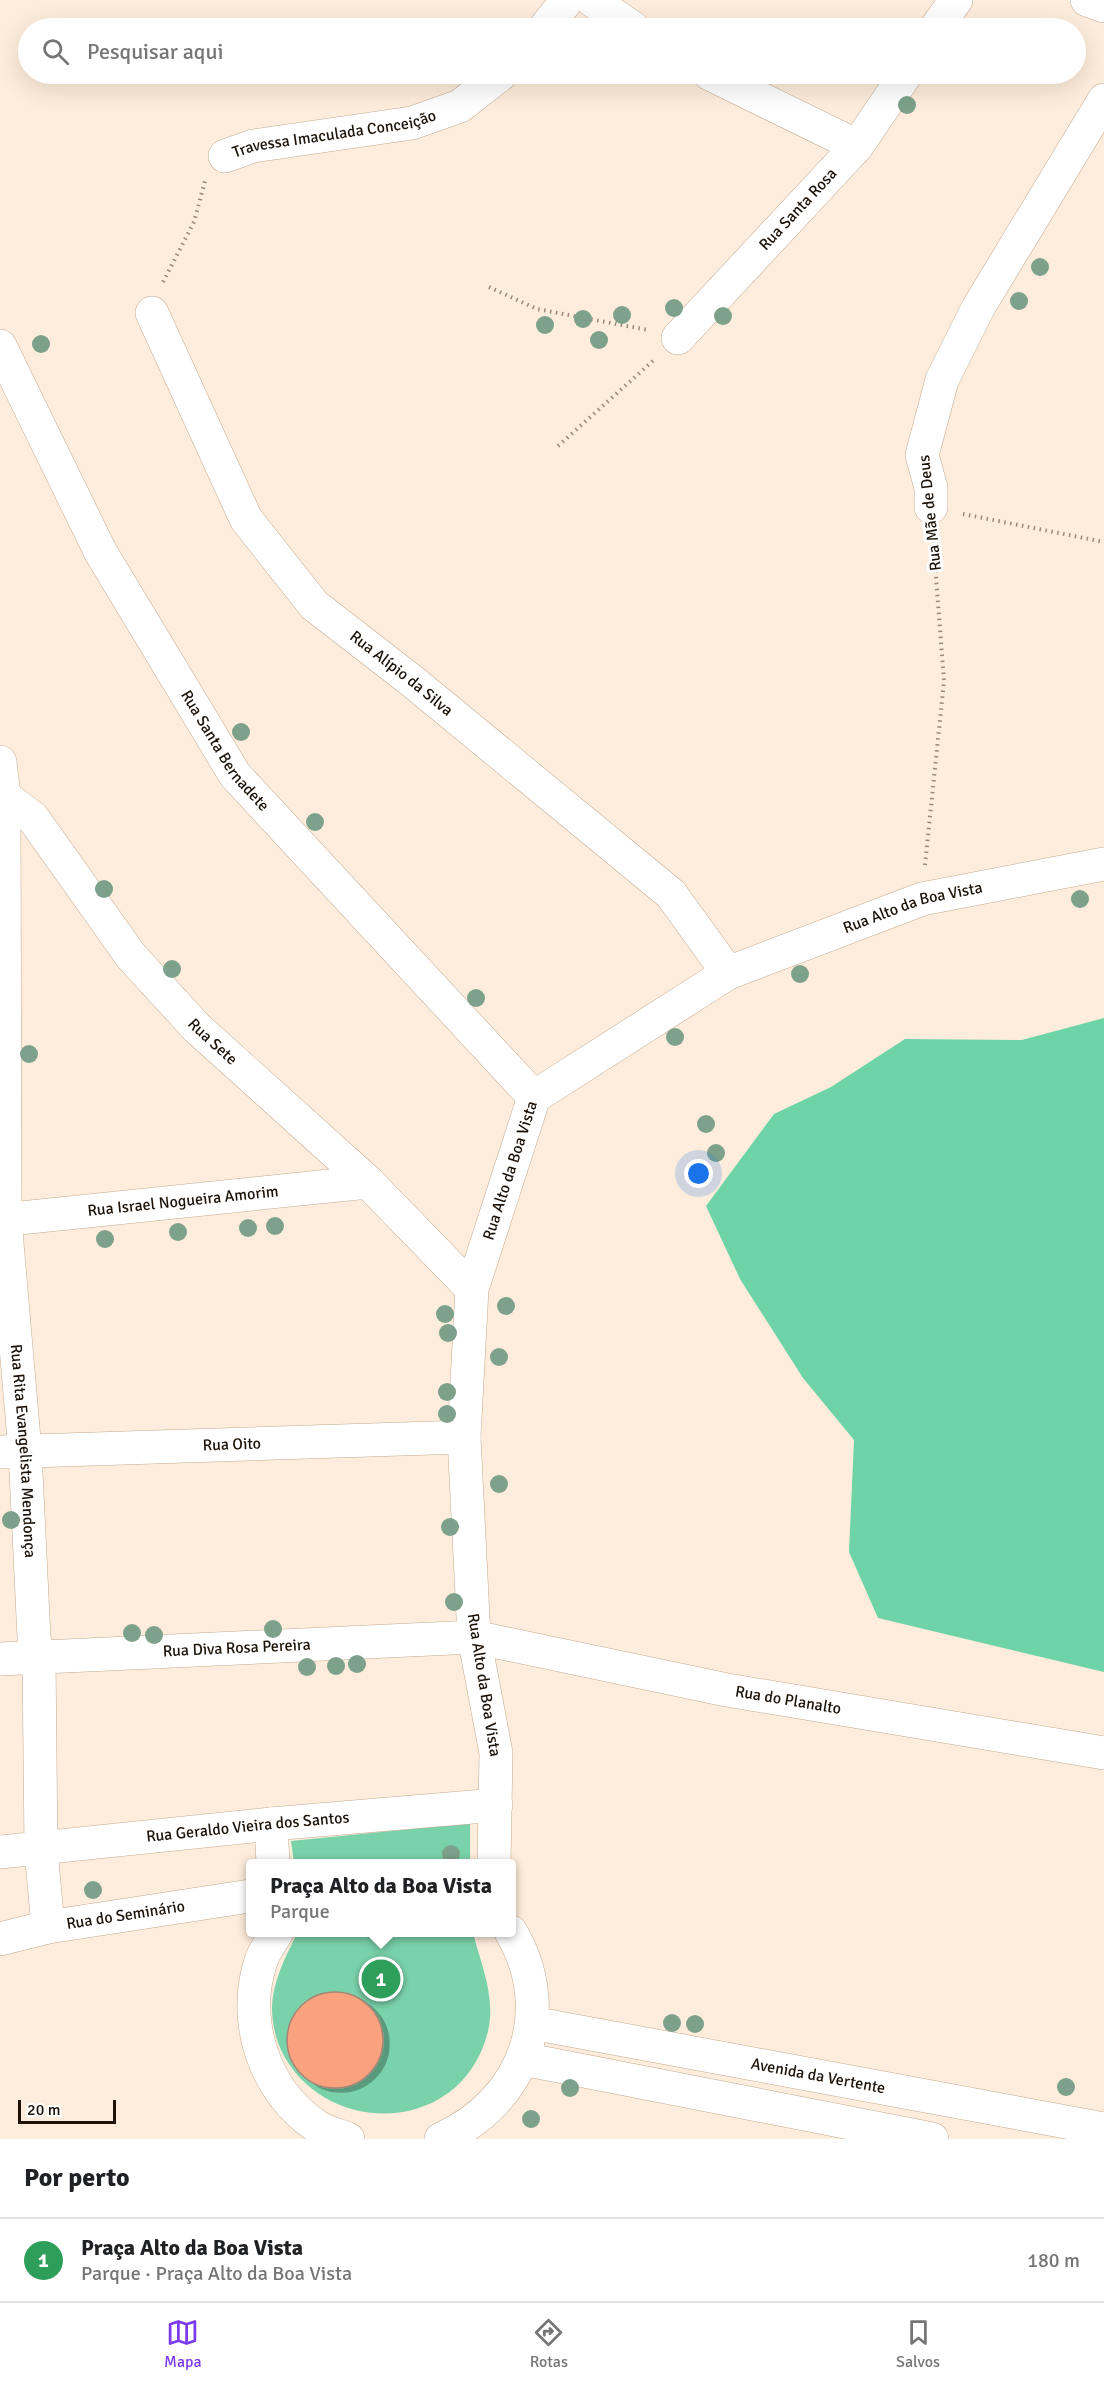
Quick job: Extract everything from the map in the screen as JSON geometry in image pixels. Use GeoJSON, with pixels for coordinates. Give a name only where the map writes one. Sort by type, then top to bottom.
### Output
{"type":"FeatureCollection","features":[{"type":"Feature","properties":{"kind":"street"},"geometry":{"type":"LineString","coordinates":[[553,18],[567,0]]}},
{"type":"Feature","properties":{"kind":"street"},"geometry":{"type":"LineString","coordinates":[[592,0],[618,18]]}},
{"type":"Feature","properties":{"kind":"street"},"geometry":{"type":"LineString","coordinates":[[943,18],[956,0]]}},
{"type":"Feature","properties":{"kind":"street"},"geometry":{"type":"LineString","coordinates":[[1087,0],[1104,6]]}},
{"type":"Feature","properties":{"kind":"street","name":"Travessa Imaculada Conceição"},"geometry":{"type":"LineString","coordinates":[[225,156],[253,146],[412,123],[460,106],[488,84]]}},
{"type":"Feature","properties":{"kind":"street"},"geometry":{"type":"LineString","coordinates":[[730,84],[857,146]]}},
{"type":"Feature","properties":{"kind":"street","name":"Rua Santa Rosa"},"geometry":{"type":"LineString","coordinates":[[678,338],[857,146],[899,84]]}},
{"type":"Feature","properties":{"kind":"street","name":"Rua Mãe de Deus"},"geometry":{"type":"LineString","coordinates":[[931,507],[931,488],[922,455],[942,380],[978,308],[1104,100]]}},
{"type":"Feature","properties":{"kind":"street","name":"Rua Alípio da Silva"},"geometry":{"type":"LineString","coordinates":[[152,313],[246,519],[315,605],[412,681],[671,894],[728,973]]}},
{"type":"Feature","properties":{"kind":"street","name":"Rua Santa Bernadete"},"geometry":{"type":"LineString","coordinates":[[1,345],[100,551],[235,775],[534,1097]]}},
{"type":"Feature","properties":{"kind":"street"},"geometry":{"type":"LineString","coordinates":[[0,762],[2,796]]}},
{"type":"Feature","properties":{"kind":"street","name":"Rua Sete"},"geometry":{"type":"LineString","coordinates":[[2,796],[33,818],[132,956],[196,1027],[368,1182],[472,1289]]}},
{"type":"Feature","properties":{"kind":"street","name":"Rua Rita Evangelista Mendonça"},"geometry":{"type":"LineString","coordinates":[[2,796],[2,1220],[13,1451],[34,1638],[39,1657],[41,1850],[48,1927]]}},
{"type":"Feature","properties":{"kind":"street","name":"Rua Alto da Boa Vista"},"geometry":{"type":"LineString","coordinates":[[494,1859],[496,1753],[474,1637],[464,1437],[472,1289],[534,1097],[728,973],[922,899],[1104,864]]}},
{"type":"Feature","properties":{"kind":"street","name":"Rua Israel Nogueira Amorim"},"geometry":{"type":"LineString","coordinates":[[2,1220],[368,1182]]}},
{"type":"Feature","properties":{"kind":"street","name":"Rua Oito"},"geometry":{"type":"LineString","coordinates":[[13,1451],[464,1437]]}},
{"type":"Feature","properties":{"kind":"street","name":"Rua Diva Rosa Pereira"},"geometry":{"type":"LineString","coordinates":[[0,1659],[474,1637]]}},
{"type":"Feature","properties":{"kind":"street","name":"Rua do Planalto"},"geometry":{"type":"LineString","coordinates":[[474,1637],[727,1690],[1104,1753]]}},
{"type":"Feature","properties":{"kind":"street","name":"Rua Geraldo Vieira dos Santos"},"geometry":{"type":"LineString","coordinates":[[0,1852],[41,1850],[271,1824],[495,1805]]}},
{"type":"Feature","properties":{"kind":"street"},"geometry":{"type":"LineString","coordinates":[[271,1824],[273,1859]]}},
{"type":"Feature","properties":{"kind":"street","name":"Rua do Seminário"},"geometry":{"type":"LineString","coordinates":[[0,1939],[48,1927],[246,1897]]}},
{"type":"Feature","properties":{"kind":"street"},"geometry":{"type":"LineString","coordinates":[[274,1937],[261,1960],[253,2007],[260,2054],[283,2095],[318,2127],[348,2139]]}},
{"type":"Feature","properties":{"kind":"street"},"geometry":{"type":"LineString","coordinates":[[441,2139],[486,2129],[523,2059],[532,2023],[532,1986],[522,1951],[514,1937]]}},
{"type":"Feature","properties":{"kind":"street","name":"Avenida da Vertente"},"geometry":{"type":"LineString","coordinates":[[532,2023],[1104,2129]]}},
{"type":"Feature","properties":{"kind":"street"},"geometry":{"type":"LineString","coordinates":[[523,2059],[932,2139]]}},
{"type":"Feature","properties":{"kind":"path","name":"Travessa Imaculada Conceição"},"geometry":{"type":"LineString","coordinates":[[152,313],[155,296],[194,222],[208,173],[225,156]]}},
{"type":"Feature","properties":{"kind":"path"},"geometry":{"type":"LineString","coordinates":[[489,287],[537,309],[636,326],[678,338]]}},
{"type":"Feature","properties":{"kind":"path"},"geometry":{"type":"LineString","coordinates":[[558,446],[678,338]]}},
{"type":"Feature","properties":{"kind":"path"},"geometry":{"type":"LineString","coordinates":[[931,507],[1104,542]]}},
{"type":"Feature","properties":{"kind":"path","name":"Rua Mãe de Deus"},"geometry":{"type":"LineString","coordinates":[[922,899],[944,681],[931,507]]}},
{"type":"Feature","properties":{"kind":"green space"},"geometry":{"type":"Polygon","coordinates":[[[1104,1018],[1104,1672],[878,1618],[849,1552],[854,1440],[803,1378],[740,1279],[706,1206],[774,1114],[831,1087],[905,1039],[1022,1040],[1104,1018]]]}},
{"type":"Feature","properties":{"kind":"green space"},"geometry":{"type":"Polygon","coordinates":[[[470,1823],[470,1859],[293,1859],[291,1841],[470,1823]]]}},
{"type":"Feature","properties":{"kind":"green space"},"geometry":{"type":"Polygon","coordinates":[[[295,1937],[474,1937],[489,1994],[490,2019],[488,2031],[474,2066],[451,2091],[423,2107],[391,2113],[359,2111],[328,2099],[301,2079],[281,2050],[276,2038],[272,2017],[273,1996],[286,1955],[295,1937]]]}},
{"type":"Feature","properties":{"kind":"building"},"geometry":{"type":"Polygon","coordinates":[[[335,1992],[354,1995],[369,2006],[380,2021],[383,2040],[380,2059],[369,2074],[354,2085],[335,2088],[316,2085],[301,2074],[290,2059],[287,2040],[290,2021],[301,2006],[316,1995],[335,1992]]]}},
{"type":"Feature","properties":{"kind":"place","name":"Praça Alto da Boa Vista"},"geometry":{"type":"Point","coordinates":[381,1979]}}]}
